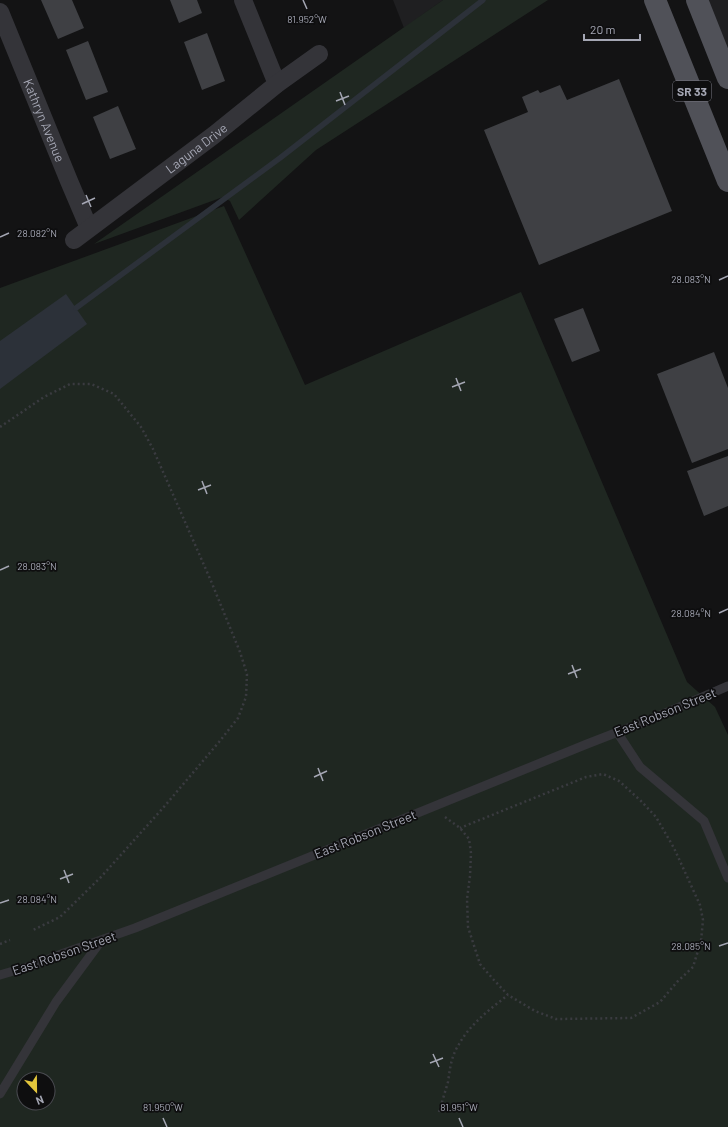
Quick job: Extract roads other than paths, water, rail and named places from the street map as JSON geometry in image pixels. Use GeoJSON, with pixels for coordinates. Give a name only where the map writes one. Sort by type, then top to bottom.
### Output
{"type":"FeatureCollection","features":[{"type":"Feature","properties":{"kind":"main road","name":"SR 33"},"geometry":{"type":"LineString","coordinates":[[656,0],[728,181]]}},
{"type":"Feature","properties":{"kind":"main road","name":"SR 33"},"geometry":{"type":"LineString","coordinates":[[697,0],[728,78]]}},
{"type":"Feature","properties":{"kind":"street"},"geometry":{"type":"LineString","coordinates":[[244,0],[277,84]]}},
{"type":"Feature","properties":{"kind":"street","name":"Kathryn Avenue"},"geometry":{"type":"LineString","coordinates":[[0,12],[69,181],[90,228]]}},
{"type":"Feature","properties":{"kind":"street","name":"Laguna Drive"},"geometry":{"type":"LineString","coordinates":[[74,240],[214,135],[277,84],[319,54]]}},
{"type":"Feature","properties":{"kind":"lane","name":"East Robson Street"},"geometry":{"type":"LineString","coordinates":[[0,975],[34,965],[101,941],[728,687]]}},
{"type":"Feature","properties":{"kind":"lane"},"geometry":{"type":"LineString","coordinates":[[617,732],[640,768],[704,821],[728,878]]}},
{"type":"Feature","properties":{"kind":"lane"},"geometry":{"type":"LineString","coordinates":[[0,1094],[56,1002],[101,941]]}},
{"type":"Feature","properties":{"kind":"waterway"},"geometry":{"type":"LineString","coordinates":[[76,308],[280,158],[483,0]]}}]}
